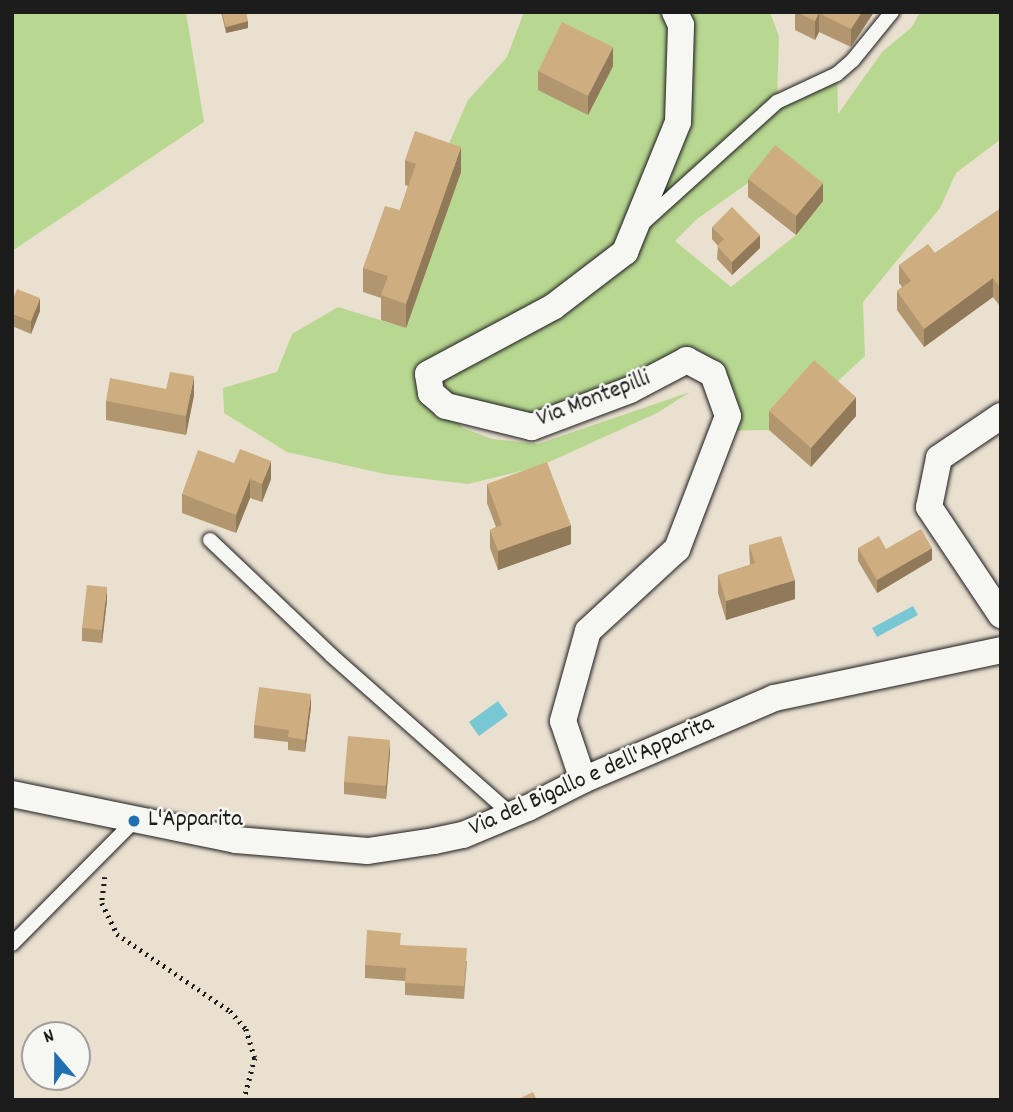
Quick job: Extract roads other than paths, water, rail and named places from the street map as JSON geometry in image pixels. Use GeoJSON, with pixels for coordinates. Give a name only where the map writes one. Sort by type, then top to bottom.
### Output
{"type":"FeatureCollection","features":[{"type":"Feature","properties":{"kind":"street","name":"Via Montepilli"},"geometry":{"type":"LineString","coordinates":[[583,780],[563,721],[588,631],[677,549],[728,416],[713,374],[687,360],[630,390],[532,427],[446,406],[431,393],[428,374],[553,307],[625,252],[678,122],[681,25],[675,12]]}},
{"type":"Feature","properties":{"kind":"street"},"geometry":{"type":"LineString","coordinates":[[1001,416],[939,458],[929,506],[1001,615]]}},
{"type":"Feature","properties":{"kind":"street","name":"Via del Bigallo e dell'Apparita"},"geometry":{"type":"LineString","coordinates":[[12,794],[236,840],[368,851],[463,835],[774,698],[1001,650]]}},
{"type":"Feature","properties":{"kind":"lane"},"geometry":{"type":"LineString","coordinates":[[636,229],[777,102],[837,74],[892,12]]}},
{"type":"Feature","properties":{"kind":"lane"},"geometry":{"type":"LineString","coordinates":[[210,540],[331,655],[512,815]]}},
{"type":"Feature","properties":{"kind":"lane"},"geometry":{"type":"LineString","coordinates":[[12,944],[134,821]]}},
{"type":"Feature","properties":{"kind":"water"},"geometry":{"type":"Polygon","coordinates":[[[913,606],[918,615],[877,637],[872,628],[913,606]]]}},
{"type":"Feature","properties":{"kind":"water"},"geometry":{"type":"Polygon","coordinates":[[[498,701],[508,715],[479,736],[469,722],[498,701]]]}},
{"type":"Feature","properties":{"kind":"place","name":"L'Apparita"},"geometry":{"type":"Point","coordinates":[134,821]}}]}
